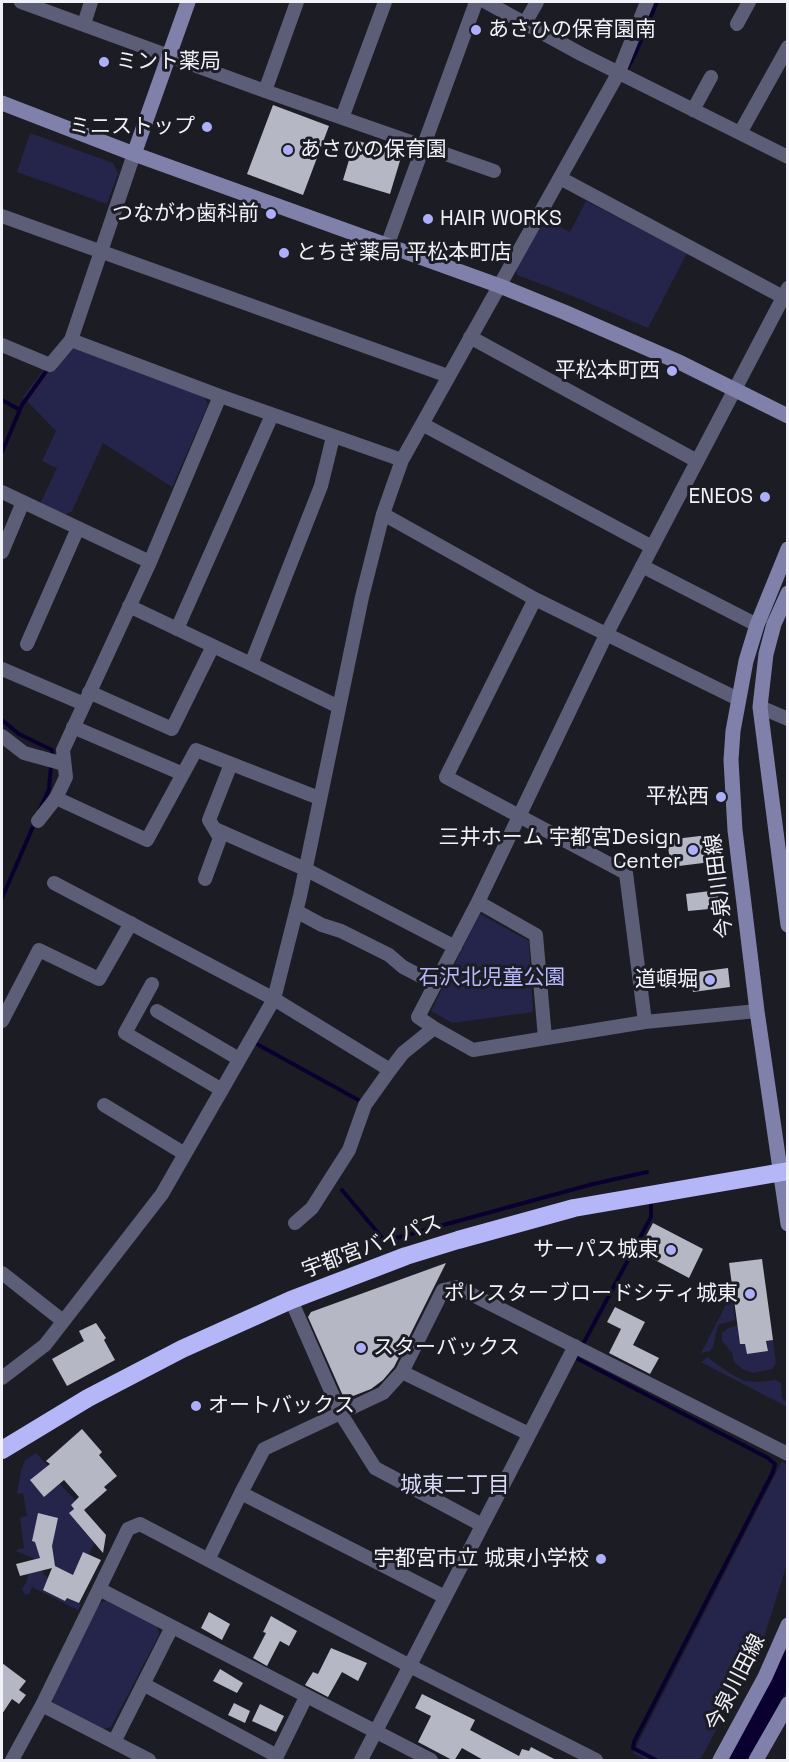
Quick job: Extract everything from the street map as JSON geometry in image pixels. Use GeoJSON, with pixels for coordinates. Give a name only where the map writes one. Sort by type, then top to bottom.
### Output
{"type":"FeatureCollection","features":[{"type":"Feature","properties":{"kind":"highway","name":"宇都宮バイパス"},"geometry":{"type":"LineString","coordinates":[[2,1450],[134,1373],[217,1332],[291,1300],[406,1256],[574,1208],[784,1171]]}},
{"type":"Feature","properties":{"kind":"street"},"geometry":{"type":"LineString","coordinates":[[21,2],[494,171]]}},
{"type":"Feature","properties":{"kind":"street"},"geometry":{"type":"LineString","coordinates":[[84,24],[92,2]]}},
{"type":"Feature","properties":{"kind":"street"},"geometry":{"type":"LineString","coordinates":[[2,345],[50,365],[70,340],[188,2]]}},
{"type":"Feature","properties":{"kind":"street"},"geometry":{"type":"LineString","coordinates":[[265,91],[297,2]]}},
{"type":"Feature","properties":{"kind":"street"},"geometry":{"type":"LineString","coordinates":[[342,118],[385,2]]}},
{"type":"Feature","properties":{"kind":"street"},"geometry":{"type":"LineString","coordinates":[[387,246],[477,2]]}},
{"type":"Feature","properties":{"kind":"street"},"geometry":{"type":"LineString","coordinates":[[486,2],[581,54],[788,157]]}},
{"type":"Feature","properties":{"kind":"street"},"geometry":{"type":"LineString","coordinates":[[525,23],[537,2]]}},
{"type":"Feature","properties":{"kind":"street"},"geometry":{"type":"LineString","coordinates":[[2,1378],[45,1345],[162,1194],[274,999],[296,911],[362,597],[383,514],[402,460],[619,72],[647,2]]}},
{"type":"Feature","properties":{"kind":"street"},"geometry":{"type":"LineString","coordinates":[[737,24],[749,2]]}},
{"type":"Feature","properties":{"kind":"street"},"geometry":{"type":"LineString","coordinates":[[740,133],[787,47]]}},
{"type":"Feature","properties":{"kind":"street"},"geometry":{"type":"LineString","coordinates":[[693,110],[711,77]]}},
{"type":"Feature","properties":{"kind":"street"},"geometry":{"type":"LineString","coordinates":[[2,103],[134,154],[500,286],[622,336],[788,416]]}},
{"type":"Feature","properties":{"kind":"street"},"geometry":{"type":"LineString","coordinates":[[560,178],[785,292],[606,635],[478,902],[418,1017],[473,1050],[645,1022],[757,1011]]}},
{"type":"Feature","properties":{"kind":"street"},"geometry":{"type":"LineString","coordinates":[[2,216],[448,376]]}},
{"type":"Feature","properties":{"kind":"street"},"geometry":{"type":"LineString","coordinates":[[470,337],[697,461]]}},
{"type":"Feature","properties":{"kind":"street"},"geometry":{"type":"LineString","coordinates":[[70,340],[272,415],[402,460]]}},
{"type":"Feature","properties":{"kind":"street"},"geometry":{"type":"LineString","coordinates":[[38,821],[56,798],[66,777],[63,750],[150,562],[220,396]]}},
{"type":"Feature","properties":{"kind":"street"},"geometry":{"type":"LineString","coordinates":[[177,629],[272,415]]}},
{"type":"Feature","properties":{"kind":"street"},"geometry":{"type":"LineString","coordinates":[[422,424],[652,547]]}},
{"type":"Feature","properties":{"kind":"street"},"geometry":{"type":"LineString","coordinates":[[250,663],[321,486],[333,436]]}},
{"type":"Feature","properties":{"kind":"street"},"geometry":{"type":"LineString","coordinates":[[2,492],[150,562]]}},
{"type":"Feature","properties":{"kind":"street"},"geometry":{"type":"LineString","coordinates":[[2,552],[23,502]]}},
{"type":"Feature","properties":{"kind":"street"},"geometry":{"type":"LineString","coordinates":[[383,514],[535,599],[738,699]]}},
{"type":"Feature","properties":{"kind":"street"},"geometry":{"type":"LineString","coordinates":[[27,644],[78,528]]}},
{"type":"Feature","properties":{"kind":"street","name":"今泉川田線"},"geometry":{"type":"LineString","coordinates":[[788,549],[757,625],[738,699],[731,760],[732,796],[757,1011],[784,1171],[788,1224]]}},
{"type":"Feature","properties":{"kind":"street"},"geometry":{"type":"LineString","coordinates":[[642,566],[757,625]]}},
{"type":"Feature","properties":{"kind":"street"},"geometry":{"type":"LineString","coordinates":[[788,593],[774,624],[766,654],[760,707],[788,925]]}},
{"type":"Feature","properties":{"kind":"street"},"geometry":{"type":"LineString","coordinates":[[535,599],[446,777],[626,873],[645,1022]]}},
{"type":"Feature","properties":{"kind":"street"},"geometry":{"type":"LineString","coordinates":[[129,606],[339,707]]}},
{"type":"Feature","properties":{"kind":"street"},"geometry":{"type":"LineString","coordinates":[[2,669],[172,729],[213,646]]}},
{"type":"Feature","properties":{"kind":"street"},"geometry":{"type":"LineString","coordinates":[[760,707],[788,719]]}},
{"type":"Feature","properties":{"kind":"street"},"geometry":{"type":"LineString","coordinates":[[73,727],[183,774]]}},
{"type":"Feature","properties":{"kind":"street"},"geometry":{"type":"LineString","coordinates":[[2,736],[24,753],[64,764]]}},
{"type":"Feature","properties":{"kind":"street"},"geometry":{"type":"LineString","coordinates":[[56,798],[147,840],[195,750],[319,798]]}},
{"type":"Feature","properties":{"kind":"street"},"geometry":{"type":"LineString","coordinates":[[205,879],[220,838],[209,820],[231,764]]}},
{"type":"Feature","properties":{"kind":"street"},"geometry":{"type":"LineString","coordinates":[[215,829],[305,869],[455,947]]}},
{"type":"Feature","properties":{"kind":"street"},"geometry":{"type":"LineString","coordinates":[[54,883],[274,999],[390,1070]]}},
{"type":"Feature","properties":{"kind":"street"},"geometry":{"type":"LineString","coordinates":[[478,902],[536,935],[545,1038]]}},
{"type":"Feature","properties":{"kind":"street"},"geometry":{"type":"LineString","coordinates":[[296,911],[389,955],[403,967],[436,984]]}},
{"type":"Feature","properties":{"kind":"street"},"geometry":{"type":"LineString","coordinates":[[2,1021],[39,950],[99,979],[131,923]]}},
{"type":"Feature","properties":{"kind":"street"},"geometry":{"type":"LineString","coordinates":[[152,984],[125,1033],[222,1090]]}},
{"type":"Feature","properties":{"kind":"street"},"geometry":{"type":"LineString","coordinates":[[157,1011],[239,1059]]}},
{"type":"Feature","properties":{"kind":"street"},"geometry":{"type":"LineString","coordinates":[[295,1223],[312,1208],[349,1150],[365,1105],[403,1053],[434,1028]]}},
{"type":"Feature","properties":{"kind":"street"},"geometry":{"type":"LineString","coordinates":[[104,1105],[185,1154]]}},
{"type":"Feature","properties":{"kind":"street"},"geometry":{"type":"LineString","coordinates":[[2,1273],[63,1322]]}},
{"type":"Feature","properties":{"kind":"street"},"geometry":{"type":"LineString","coordinates":[[208,1560],[264,1449],[383,1393],[402,1372],[443,1290],[457,1287],[788,1454]]}},
{"type":"Feature","properties":{"kind":"street"},"geometry":{"type":"LineString","coordinates":[[291,1300],[341,1414],[375,1468],[482,1525]]}},
{"type":"Feature","properties":{"kind":"street"},"geometry":{"type":"LineString","coordinates":[[361,1761],[575,1346]]}},
{"type":"Feature","properties":{"kind":"street"},"geometry":{"type":"LineString","coordinates":[[402,1372],[529,1434]]}},
{"type":"Feature","properties":{"kind":"street"},"geometry":{"type":"LineString","coordinates":[[241,1493],[445,1597]]}},
{"type":"Feature","properties":{"kind":"street"},"geometry":{"type":"LineString","coordinates":[[12,1761],[128,1529],[141,1524],[596,1761]]}},
{"type":"Feature","properties":{"kind":"street"},"geometry":{"type":"LineString","coordinates":[[99,1589],[431,1761]]}},
{"type":"Feature","properties":{"kind":"street","name":"今泉川田線"},"geometry":{"type":"LineString","coordinates":[[720,1761],[765,1677],[788,1624]]}},
{"type":"Feature","properties":{"kind":"street"},"geometry":{"type":"LineString","coordinates":[[114,1742],[172,1627]]}},
{"type":"Feature","properties":{"kind":"street"},"geometry":{"type":"LineString","coordinates":[[143,1684],[276,1758],[306,1698]]}},
{"type":"Feature","properties":{"kind":"street"},"geometry":{"type":"LineString","coordinates":[[756,1761],[788,1704]]}},
{"type":"Feature","properties":{"kind":"street"},"geometry":{"type":"LineString","coordinates":[[42,1705],[149,1761]]}},
{"type":"Feature","properties":{"kind":"green space"},"geometry":{"type":"Polygon","coordinates":[[[30,133],[113,163],[118,173],[107,204],[17,172],[30,133]]]}},
{"type":"Feature","properties":{"kind":"green space"},"geometry":{"type":"Polygon","coordinates":[[[586,201],[687,253],[648,328],[517,275],[516,266],[545,219],[570,232],[586,201]]]}},
{"type":"Feature","properties":{"kind":"green space"},"geometry":{"type":"Polygon","coordinates":[[[72,347],[204,396],[208,405],[172,487],[103,443],[72,511],[64,515],[40,504],[57,468],[42,461],[56,431],[23,397],[44,369],[51,372],[72,347]]]}},
{"type":"Feature","properties":{"kind":"green space","name":"石沢北児童公園"},"geometry":{"type":"Polygon","coordinates":[[[480,914],[529,941],[533,1012],[452,1023],[431,1011],[480,914]]]}},
{"type":"Feature","properties":{"kind":"green space"},"geometry":{"type":"Polygon","coordinates":[[[732,1293],[735,1320],[718,1325],[713,1347],[710,1351],[701,1353],[732,1293]]]}},
{"type":"Feature","properties":{"kind":"green space"},"geometry":{"type":"Polygon","coordinates":[[[738,1325],[740,1344],[745,1344],[747,1354],[768,1351],[767,1341],[773,1340],[776,1363],[772,1369],[753,1373],[742,1369],[734,1362],[732,1353],[722,1341],[722,1333],[738,1325]]]}},
{"type":"Feature","properties":{"kind":"green space"},"geometry":{"type":"Polygon","coordinates":[[[707,1357],[745,1381],[776,1380],[781,1383],[782,1398],[787,1403],[787,1407],[701,1362],[707,1357]]]}},
{"type":"Feature","properties":{"kind":"green space"},"geometry":{"type":"Polygon","coordinates":[[[36,1453],[48,1466],[31,1480],[44,1496],[60,1484],[76,1501],[71,1505],[94,1544],[89,1555],[82,1553],[77,1577],[55,1566],[38,1514],[32,1541],[35,1542],[40,1558],[35,1559],[16,1551],[24,1548],[20,1518],[27,1516],[23,1493],[17,1494],[21,1471],[25,1460],[36,1453]]]}},
{"type":"Feature","properties":{"kind":"green space"},"geometry":{"type":"Polygon","coordinates":[[[782,1461],[787,1465],[787,1564],[761,1647],[700,1760],[647,1760],[633,1753],[782,1461]]]}},
{"type":"Feature","properties":{"kind":"green space"},"geometry":{"type":"Polygon","coordinates":[[[42,1570],[48,1578],[43,1590],[65,1601],[67,1598],[81,1604],[78,1610],[32,1587],[29,1594],[25,1595],[22,1589],[28,1574],[42,1570]]]}},
{"type":"Feature","properties":{"kind":"green space"},"geometry":{"type":"Polygon","coordinates":[[[107,1601],[157,1626],[159,1635],[111,1727],[103,1729],[53,1704],[51,1695],[99,1603],[107,1601]]]}},
{"type":"Feature","properties":{"kind":"building","name":"あさひの保育園"},"geometry":{"type":"Polygon","coordinates":[[[273,105],[329,126],[303,195],[247,174],[273,105]]]}},
{"type":"Feature","properties":{"kind":"building"},"geometry":{"type":"Polygon","coordinates":[[[355,140],[402,154],[390,194],[343,180],[355,140]]]}},
{"type":"Feature","properties":{"kind":"building","name":"三井ホーム 宇都宮Design Center"},"geometry":{"type":"Polygon","coordinates":[[[716,834],[719,861],[671,867],[667,840],[716,834]]]}},
{"type":"Feature","properties":{"kind":"building"},"geometry":{"type":"Polygon","coordinates":[[[718,890],[720,908],[688,911],[686,894],[718,890]]]}},
{"type":"Feature","properties":{"kind":"building","name":"道頓堀"},"geometry":{"type":"Polygon","coordinates":[[[728,968],[730,987],[693,992],[690,973],[728,968]]]}},
{"type":"Feature","properties":{"kind":"building","name":"サーパス城東"},"geometry":{"type":"Polygon","coordinates":[[[653,1223],[703,1249],[689,1278],[638,1251],[653,1223]]]}},
{"type":"Feature","properties":{"kind":"building","name":"ポレスターブロードシティ城東"},"geometry":{"type":"Polygon","coordinates":[[[762,1259],[773,1340],[766,1341],[768,1351],[747,1354],[745,1344],[740,1344],[729,1263],[762,1259]]]}},
{"type":"Feature","properties":{"kind":"building","name":"スターバックス"},"geometry":{"type":"Polygon","coordinates":[[[446,1263],[394,1367],[371,1389],[348,1398],[343,1396],[308,1317],[311,1312],[446,1263]]]}},
{"type":"Feature","properties":{"kind":"building"},"geometry":{"type":"Polygon","coordinates":[[[615,1307],[645,1322],[633,1345],[659,1358],[650,1374],[609,1353],[621,1329],[607,1322],[615,1307]]]}},
{"type":"Feature","properties":{"kind":"building"},"geometry":{"type":"Polygon","coordinates":[[[96,1323],[106,1338],[104,1340],[115,1360],[67,1386],[52,1359],[84,1341],[79,1331],[96,1323]]]}},
{"type":"Feature","properties":{"kind":"building"},"geometry":{"type":"Polygon","coordinates":[[[82,1429],[102,1452],[99,1455],[117,1476],[104,1487],[107,1490],[84,1510],[106,1535],[103,1553],[69,1513],[74,1509],[71,1505],[79,1497],[64,1480],[44,1497],[30,1480],[50,1464],[46,1461],[82,1429]]]}},
{"type":"Feature","properties":{"kind":"building"},"geometry":{"type":"Polygon","coordinates":[[[38,1513],[58,1518],[52,1546],[55,1566],[73,1575],[83,1552],[101,1560],[79,1603],[67,1598],[65,1601],[43,1590],[52,1568],[20,1576],[16,1564],[40,1558],[35,1542],[32,1541],[38,1513]]]}},
{"type":"Feature","properties":{"kind":"building"},"geometry":{"type":"Polygon","coordinates":[[[209,1612],[230,1624],[222,1640],[201,1628],[209,1612]]]}},
{"type":"Feature","properties":{"kind":"building"},"geometry":{"type":"Polygon","coordinates":[[[271,1616],[297,1631],[289,1646],[280,1641],[267,1666],[253,1658],[266,1633],[263,1632],[271,1616]]]}},
{"type":"Feature","properties":{"kind":"building"},"geometry":{"type":"Polygon","coordinates":[[[331,1648],[367,1663],[358,1681],[342,1672],[328,1697],[305,1685],[313,1672],[318,1674],[331,1648]]]}},
{"type":"Feature","properties":{"kind":"building"},"geometry":{"type":"Polygon","coordinates":[[[2,1663],[26,1681],[19,1690],[26,1695],[19,1704],[12,1699],[2,1714],[2,1663]]]}},
{"type":"Feature","properties":{"kind":"building"},"geometry":{"type":"Polygon","coordinates":[[[220,1669],[243,1683],[237,1693],[213,1681],[220,1669]]]}},
{"type":"Feature","properties":{"kind":"building"},"geometry":{"type":"Polygon","coordinates":[[[422,1694],[475,1720],[470,1730],[519,1756],[522,1749],[529,1751],[531,1747],[558,1761],[485,1761],[462,1748],[454,1761],[418,1742],[431,1716],[415,1708],[422,1694]]]}},
{"type":"Feature","properties":{"kind":"building"},"geometry":{"type":"Polygon","coordinates":[[[234,1703],[250,1711],[245,1723],[228,1715],[234,1703]]]}},
{"type":"Feature","properties":{"kind":"building"},"geometry":{"type":"Polygon","coordinates":[[[260,1704],[284,1716],[276,1732],[252,1721],[260,1704]]]}},
{"type":"Feature","properties":{"kind":"waterway"},"geometry":{"type":"LineString","coordinates":[[627,69],[657,2]]}},
{"type":"Feature","properties":{"kind":"waterway"},"geometry":{"type":"LineString","coordinates":[[2,452],[22,405],[47,370]]}},
{"type":"Feature","properties":{"kind":"waterway"},"geometry":{"type":"LineString","coordinates":[[2,400],[20,410]]}},
{"type":"Feature","properties":{"kind":"waterway"},"geometry":{"type":"LineString","coordinates":[[2,720],[19,734],[52,750],[52,757]]}},
{"type":"Feature","properties":{"kind":"waterway"},"geometry":{"type":"LineString","coordinates":[[40,809],[49,789],[51,765]]}},
{"type":"Feature","properties":{"kind":"waterway"},"geometry":{"type":"LineString","coordinates":[[2,898],[35,822]]}},
{"type":"Feature","properties":{"kind":"waterway"},"geometry":{"type":"LineString","coordinates":[[256,1041],[255,1043],[362,1102]]}},
{"type":"Feature","properties":{"kind":"waterway"},"geometry":{"type":"LineString","coordinates":[[342,1190],[385,1241],[593,1184],[647,1172]]}},
{"type":"Feature","properties":{"kind":"waterway"},"geometry":{"type":"LineString","coordinates":[[582,1346],[651,1217],[651,1201]]}},
{"type":"Feature","properties":{"kind":"waterway"},"geometry":{"type":"LineString","coordinates":[[577,1355],[576,1358],[768,1458],[775,1464],[773,1472],[634,1742],[633,1748],[656,1760]]}},
{"type":"Feature","properties":{"kind":"waterway"},"geometry":{"type":"LineString","coordinates":[[735,1760],[788,1663]]}},
{"type":"Feature","properties":{"kind":"place","name":"あさひの保育園南"},"geometry":{"type":"Point","coordinates":[476,30]}},
{"type":"Feature","properties":{"kind":"place","name":"ミント薬局"},"geometry":{"type":"Point","coordinates":[104,62]}},
{"type":"Feature","properties":{"kind":"place","name":"ミニストップ"},"geometry":{"type":"Point","coordinates":[207,127]}},
{"type":"Feature","properties":{"kind":"place","name":"あさひの保育園"},"geometry":{"type":"Point","coordinates":[288,150]}},
{"type":"Feature","properties":{"kind":"place","name":"つながわ歯科前"},"geometry":{"type":"Point","coordinates":[271,214]}},
{"type":"Feature","properties":{"kind":"place","name":"HAIR WORKS"},"geometry":{"type":"Point","coordinates":[428,219]}},
{"type":"Feature","properties":{"kind":"place","name":"とちぎ薬局 平松本町店"},"geometry":{"type":"Point","coordinates":[284,253]}},
{"type":"Feature","properties":{"kind":"place","name":"平松本町西"},"geometry":{"type":"Point","coordinates":[672,371]}},
{"type":"Feature","properties":{"kind":"place","name":"ENEOS"},"geometry":{"type":"Point","coordinates":[765,497]}},
{"type":"Feature","properties":{"kind":"place","name":"平松西"},"geometry":{"type":"Point","coordinates":[721,797]}},
{"type":"Feature","properties":{"kind":"place","name":"三井ホーム 宇都宮Design Center"},"geometry":{"type":"Point","coordinates":[693,850]}},
{"type":"Feature","properties":{"kind":"place","name":"道頓堀"},"geometry":{"type":"Point","coordinates":[710,980]}},
{"type":"Feature","properties":{"kind":"place","name":"サーパス城東"},"geometry":{"type":"Point","coordinates":[671,1250]}},
{"type":"Feature","properties":{"kind":"place","name":"ポレスターブロードシティ城東"},"geometry":{"type":"Point","coordinates":[750,1294]}},
{"type":"Feature","properties":{"kind":"place","name":"スターバックス"},"geometry":{"type":"Point","coordinates":[361,1348]}},
{"type":"Feature","properties":{"kind":"place","name":"オートバックス"},"geometry":{"type":"Point","coordinates":[196,1406]}},
{"type":"Feature","properties":{"kind":"place","name":"宇都宮市立 城東小学校"},"geometry":{"type":"Point","coordinates":[601,1559]}},
{"type":"Feature","properties":{"kind":"district","name":"城東二丁目"},"geometry":{"type":"Point","coordinates":[455,1486]}}]}
